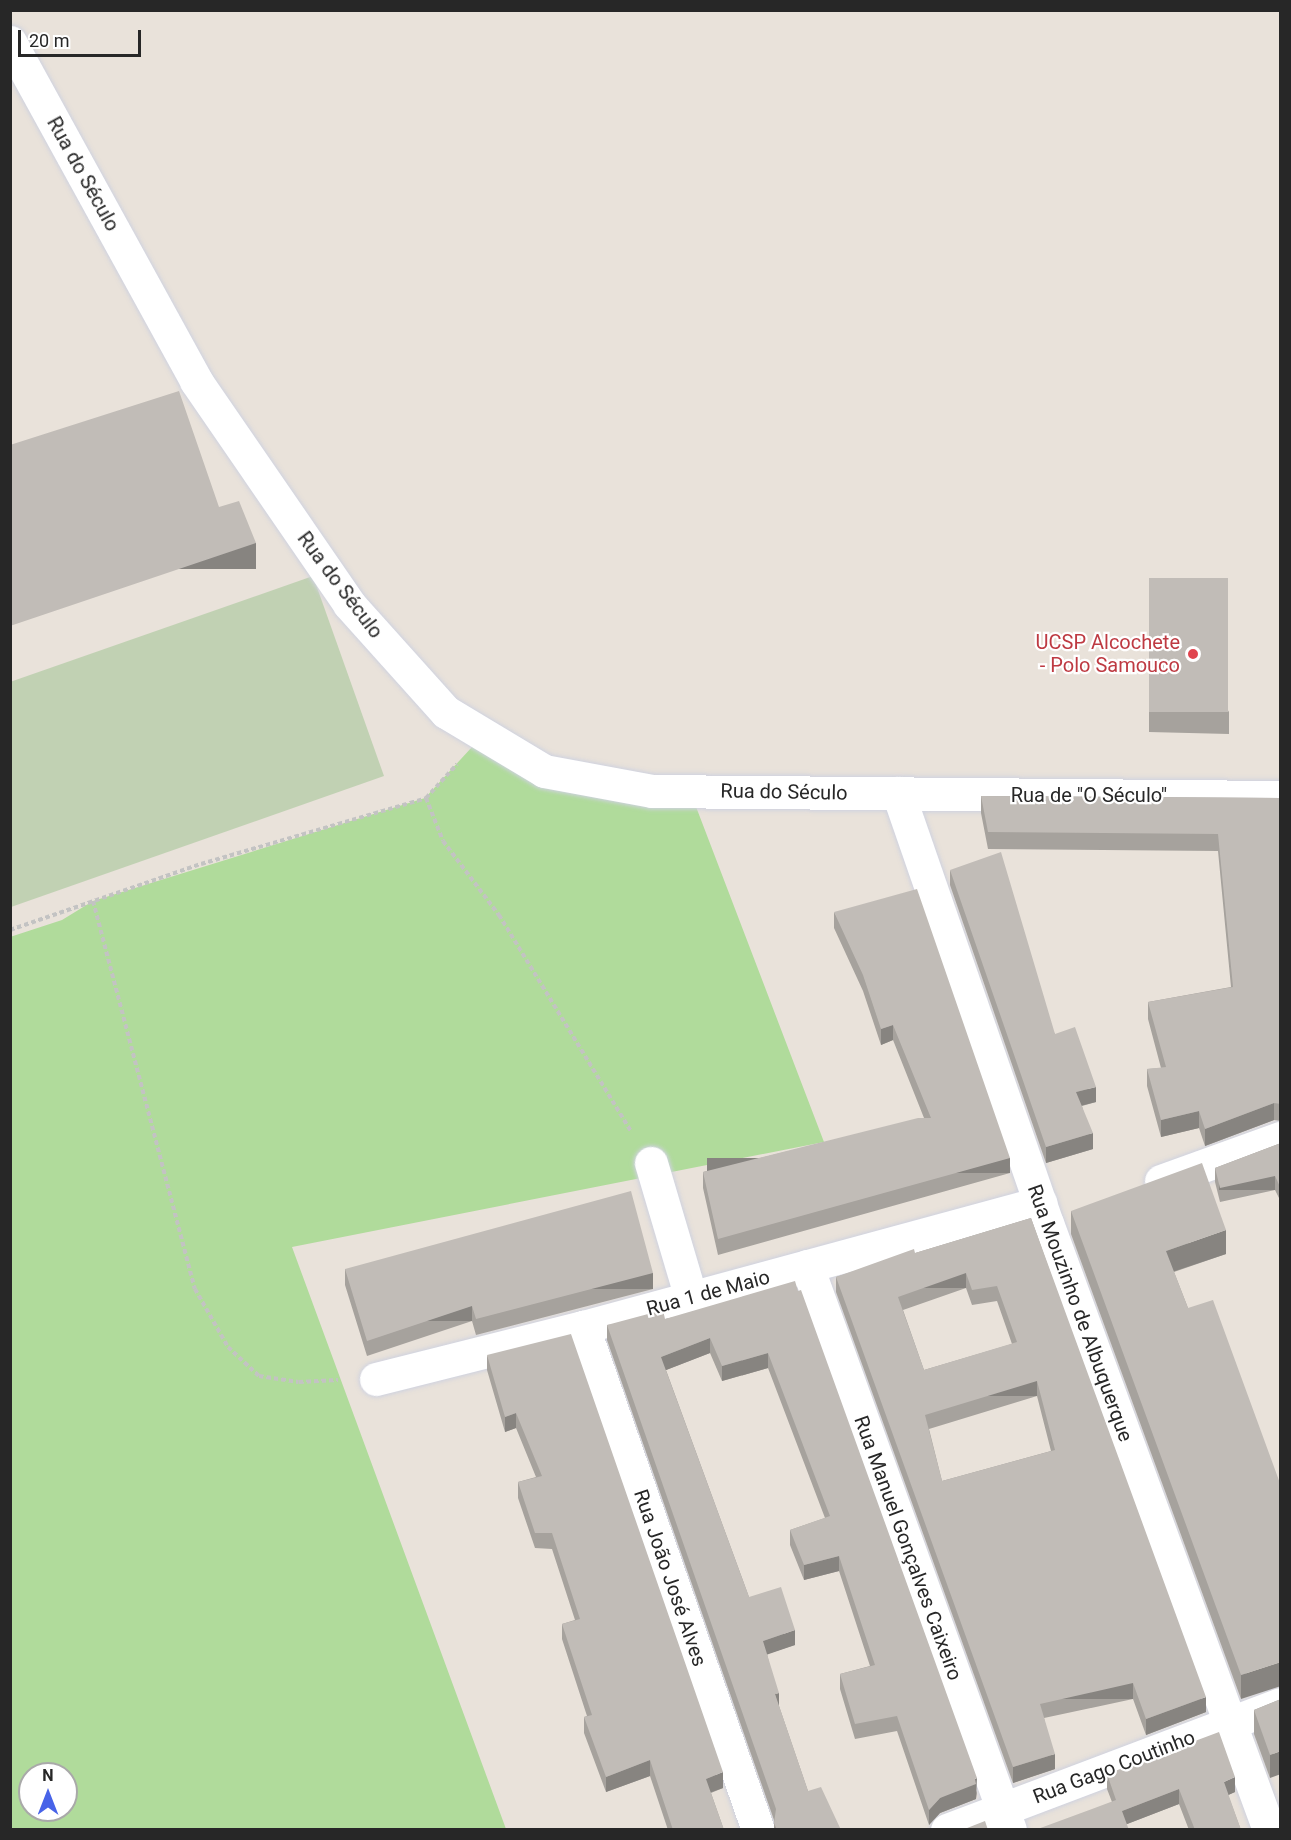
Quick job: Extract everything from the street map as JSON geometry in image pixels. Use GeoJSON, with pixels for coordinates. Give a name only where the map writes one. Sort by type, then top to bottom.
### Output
{"type":"FeatureCollection","features":[{"type":"Feature","properties":{"kind":"street","name":"Rua do Século"},"geometry":{"type":"LineString","coordinates":[[10,42],[196,381],[349,604],[446,712],[544,771],[652,791],[898,794]]}},
{"type":"Feature","properties":{"kind":"street","name":"Rua de \"O Século\""},"geometry":{"type":"LineString","coordinates":[[898,794],[1281,797]]}},
{"type":"Feature","properties":{"kind":"street","name":"Rua Mouzinho de Albuquerque"},"geometry":{"type":"LineString","coordinates":[[898,794],[1043,1213],[1269,1830]]}},
{"type":"Feature","properties":{"kind":"street"},"geometry":{"type":"LineString","coordinates":[[1136,1190],[1281,1138]]}},
{"type":"Feature","properties":{"kind":"street"},"geometry":{"type":"LineString","coordinates":[[651,1163],[691,1298]]}},
{"type":"Feature","properties":{"kind":"street","name":"Rua 1 de Maio"},"geometry":{"type":"LineString","coordinates":[[376,1379],[583,1327],[807,1266],[1043,1213],[1080,1210]]}},
{"type":"Feature","properties":{"kind":"street","name":"Rua Manuel Gonçalves Caixeiro"},"geometry":{"type":"LineString","coordinates":[[807,1266],[1007,1820]]}},
{"type":"Feature","properties":{"kind":"street","name":"Rua João José Alves"},"geometry":{"type":"LineString","coordinates":[[583,1327],[758,1830]]}},
{"type":"Feature","properties":{"kind":"street","name":"Rua Gago Coutinho"},"geometry":{"type":"LineString","coordinates":[[947,1830],[1007,1820],[1229,1723],[1281,1704]]}},
{"type":"Feature","properties":{"kind":"path"},"geometry":{"type":"LineString","coordinates":[[10,930],[201,864],[426,798],[484,734]]}},
{"type":"Feature","properties":{"kind":"path"},"geometry":{"type":"LineString","coordinates":[[426,798],[443,841],[499,915],[651,1163]]}},
{"type":"Feature","properties":{"kind":"path"},"geometry":{"type":"LineString","coordinates":[[93,901],[195,1289],[228,1347],[259,1376],[299,1382],[376,1379]]}},
{"type":"Feature","properties":{"kind":"green space"},"geometry":{"type":"Polygon","coordinates":[[[313,576],[384,776],[11,907],[10,682],[313,576]]]}},
{"type":"Feature","properties":{"kind":"green space"},"geometry":{"type":"Polygon","coordinates":[[[484,734],[544,771],[690,791],[824,1142],[292,1247],[506,1829],[11,1829],[10,937],[62,920],[93,901],[425,798],[484,734]]]}},
{"type":"Feature","properties":{"kind":"building"},"geometry":{"type":"Polygon","coordinates":[[[179,391],[219,507],[239,501],[256,543],[10,626],[10,445],[179,391]]]}},
{"type":"Feature","properties":{"kind":"building"},"geometry":{"type":"Polygon","coordinates":[[[1149,578],[1228,578],[1228,712],[1149,712],[1149,578]]]}},
{"type":"Feature","properties":{"kind":"building"},"geometry":{"type":"Polygon","coordinates":[[[981,796],[1281,798],[1281,1104],[1274,1103],[1205,1129],[1199,1111],[1161,1120],[1147,1069],[1166,1067],[1148,1002],[1233,987],[1218,834],[988,832],[981,796]]]}},
{"type":"Feature","properties":{"kind":"building"},"geometry":{"type":"Polygon","coordinates":[[[1001,852],[1055,1034],[1075,1027],[1096,1087],[1076,1092],[1093,1133],[1046,1147],[950,870],[1001,852]]]}},
{"type":"Feature","properties":{"kind":"building"},"geometry":{"type":"Polygon","coordinates":[[[917,889],[1010,1158],[718,1239],[703,1172],[918,1118],[931,1118],[893,1025],[881,1029],[863,975],[834,912],[917,889]]]}},
{"type":"Feature","properties":{"kind":"building"},"geometry":{"type":"Polygon","coordinates":[[[1281,1143],[1281,1189],[1275,1176],[1220,1188],[1215,1168],[1281,1143]]]}},
{"type":"Feature","properties":{"kind":"building"},"geometry":{"type":"Polygon","coordinates":[[[1202,1163],[1226,1230],[1166,1251],[1188,1308],[1213,1300],[1281,1486],[1281,1662],[1241,1675],[1071,1211],[1202,1163]]]}},
{"type":"Feature","properties":{"kind":"building"},"geometry":{"type":"Polygon","coordinates":[[[631,1191],[653,1273],[476,1319],[472,1306],[367,1341],[345,1269],[631,1191]]]}},
{"type":"Feature","properties":{"kind":"building"},"geometry":{"type":"Polygon","coordinates":[[[1031,1218],[1206,1697],[1146,1719],[1133,1683],[1040,1704],[1055,1754],[1013,1767],[836,1277],[914,1249],[915,1253],[1031,1218]],[[966,1273],[898,1297],[924,1370],[1017,1342],[997,1286],[972,1290],[966,1273]],[[1037,1381],[925,1415],[942,1481],[1055,1450],[1037,1381]]]}},
{"type":"Feature","properties":{"kind":"building"},"geometry":{"type":"Polygon","coordinates":[[[795,1281],[798,1291],[801,1290],[977,1778],[975,1779],[976,1784],[940,1798],[929,1810],[897,1716],[855,1724],[840,1674],[875,1665],[839,1556],[804,1565],[790,1530],[830,1516],[768,1353],[722,1366],[710,1338],[661,1357],[749,1597],[781,1587],[795,1630],[763,1641],[779,1693],[775,1694],[808,1791],[821,1787],[841,1830],[777,1830],[774,1823],[776,1809],[607,1325],[663,1310],[665,1319],[795,1281]]]}},
{"type":"Feature","properties":{"kind":"building"},"geometry":{"type":"Polygon","coordinates":[[[571,1334],[723,1772],[706,1779],[724,1830],[673,1830],[650,1760],[606,1777],[584,1717],[592,1715],[562,1624],[580,1619],[552,1533],[535,1533],[518,1482],[542,1476],[516,1413],[505,1417],[487,1355],[571,1334]]]}},
{"type":"Feature","properties":{"kind":"building"},"geometry":{"type":"Polygon","coordinates":[[[1281,1699],[1281,1751],[1270,1755],[1254,1710],[1281,1699]]]}},
{"type":"Feature","properties":{"kind":"building"},"geometry":{"type":"Polygon","coordinates":[[[1219,1732],[1235,1777],[1224,1782],[1241,1830],[1195,1830],[1179,1789],[1122,1811],[1129,1830],[1035,1830],[1116,1800],[1107,1774],[1219,1732]]]}},
{"type":"Feature","properties":{"kind":"building"},"geometry":{"type":"Polygon","coordinates":[[[985,1821],[988,1830],[962,1830],[985,1821]]]}},
{"type":"Feature","properties":{"kind":"place","name":"UCSP Alcochete - Polo Samouco"},"geometry":{"type":"Point","coordinates":[1193,654]}}]}
